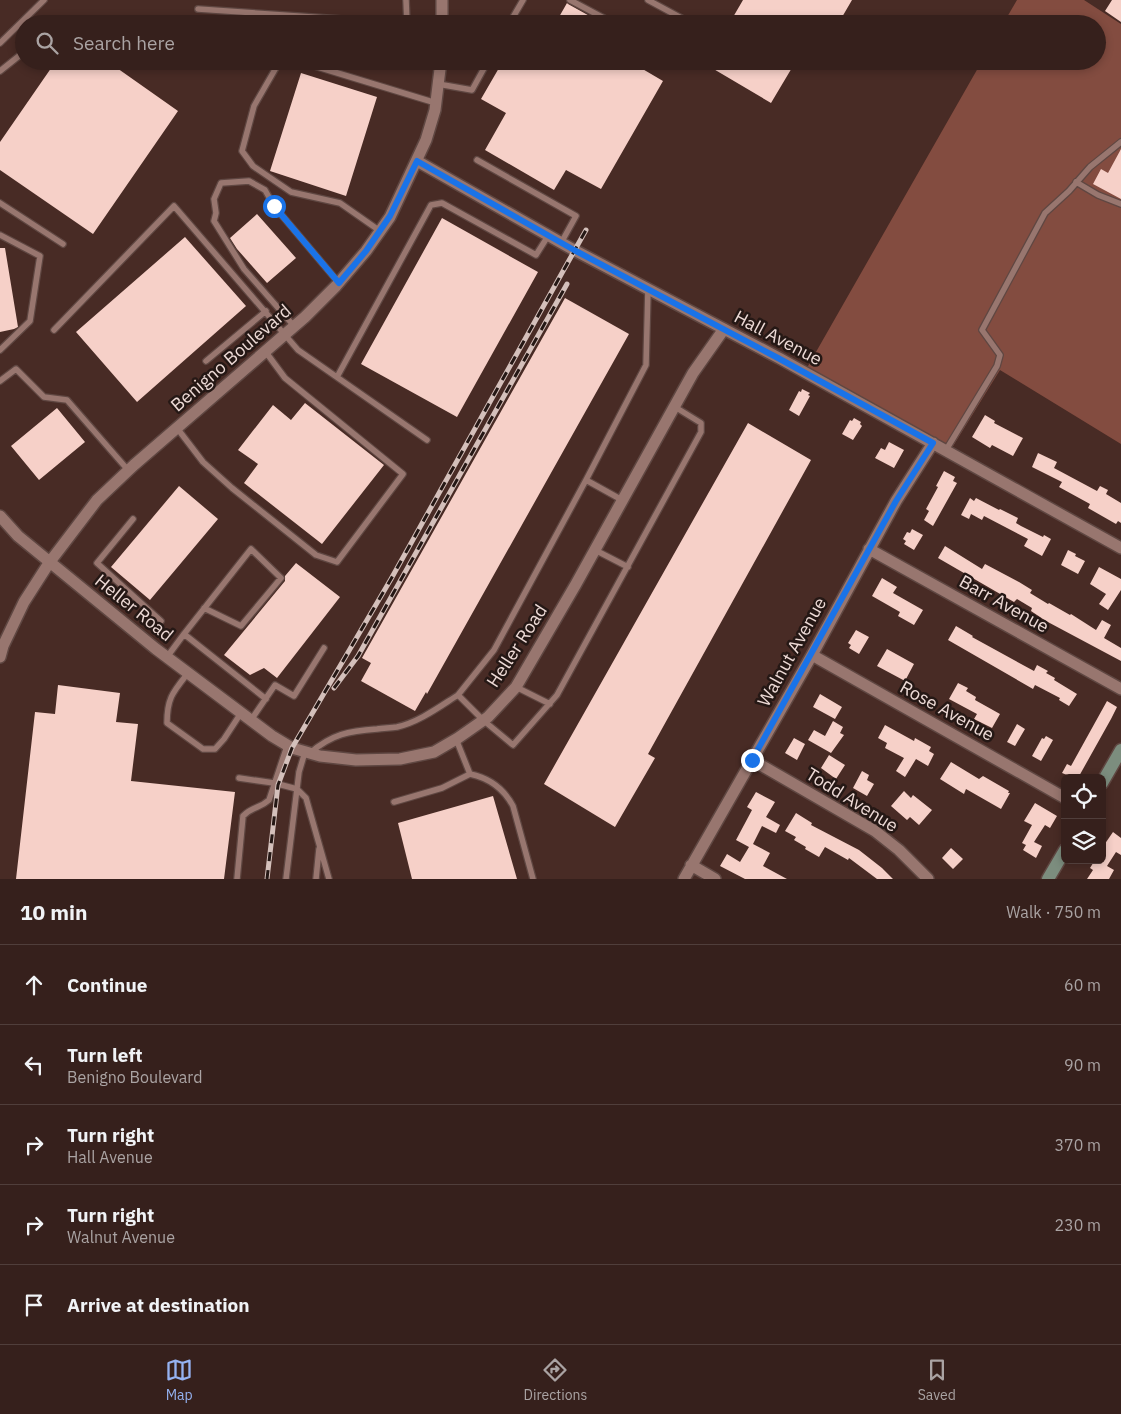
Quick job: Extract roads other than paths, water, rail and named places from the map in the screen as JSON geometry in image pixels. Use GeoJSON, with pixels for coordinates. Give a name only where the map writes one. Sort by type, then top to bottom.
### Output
{"type":"FeatureCollection","features":[{"type":"Feature","properties":{"kind":"main road"},"geometry":{"type":"LineString","coordinates":[[1106,778],[1117,765],[1121,750]]}},
{"type":"Feature","properties":{"kind":"main road"},"geometry":{"type":"LineString","coordinates":[[1048,879],[1061,857]]}},
{"type":"Feature","properties":{"kind":"street"},"geometry":{"type":"LineString","coordinates":[[442,0],[442,15]]}},
{"type":"Feature","properties":{"kind":"street","name":"Benigno Boulevard"},"geometry":{"type":"LineString","coordinates":[[0,657],[24,602],[49,563],[97,500],[128,470],[290,330],[339,283],[366,251],[390,216],[426,140],[436,103],[440,70]]}},
{"type":"Feature","properties":{"kind":"street","name":"Hall Avenue"},"geometry":{"type":"LineString","coordinates":[[417,161],[548,236],[724,329],[1121,548]]}},
{"type":"Feature","properties":{"kind":"street","name":"Heller Road"},"geometry":{"type":"LineString","coordinates":[[0,516],[18,536],[49,563],[167,657],[287,746],[320,756],[356,760],[400,759],[434,752],[483,720],[516,687],[596,550],[693,373],[724,329]]}},
{"type":"Feature","properties":{"kind":"street","name":"Walnut Avenue"},"geometry":{"type":"LineString","coordinates":[[684,879],[812,655],[896,501],[933,443]]}},
{"type":"Feature","properties":{"kind":"street","name":"Barr Avenue"},"geometry":{"type":"LineString","coordinates":[[870,549],[1121,689]]}},
{"type":"Feature","properties":{"kind":"street","name":"Rose Avenue"},"geometry":{"type":"LineString","coordinates":[[812,655],[1061,796]]}},
{"type":"Feature","properties":{"kind":"street","name":"Todd Avenue"},"geometry":{"type":"LineString","coordinates":[[752,760],[875,831],[899,850],[928,879]]}},
{"type":"Feature","properties":{"kind":"street"},"geometry":{"type":"LineString","coordinates":[[691,866],[714,879]]}},
{"type":"Feature","properties":{"kind":"lane"},"geometry":{"type":"LineString","coordinates":[[29,15],[44,0]]}},
{"type":"Feature","properties":{"kind":"lane"},"geometry":{"type":"LineString","coordinates":[[406,0],[407,15]]}},
{"type":"Feature","properties":{"kind":"lane"},"geometry":{"type":"LineString","coordinates":[[514,15],[522,0]]}},
{"type":"Feature","properties":{"kind":"lane"},"geometry":{"type":"LineString","coordinates":[[570,0],[599,15]]}},
{"type":"Feature","properties":{"kind":"lane"},"geometry":{"type":"LineString","coordinates":[[648,0],[676,15]]}},
{"type":"Feature","properties":{"kind":"lane"},"geometry":{"type":"LineString","coordinates":[[198,9],[288,15]]}},
{"type":"Feature","properties":{"kind":"lane"},"geometry":{"type":"LineString","coordinates":[[0,43],[15,28]]}},
{"type":"Feature","properties":{"kind":"lane"},"geometry":{"type":"LineString","coordinates":[[0,71],[15,59]]}},
{"type":"Feature","properties":{"kind":"lane"},"geometry":{"type":"LineString","coordinates":[[275,70],[254,106],[242,151],[253,166],[291,192],[340,203],[380,231]]}},
{"type":"Feature","properties":{"kind":"lane"},"geometry":{"type":"LineString","coordinates":[[328,70],[436,103]]}},
{"type":"Feature","properties":{"kind":"lane"},"geometry":{"type":"LineString","coordinates":[[438,84],[472,90],[483,70]]}},
{"type":"Feature","properties":{"kind":"lane"},"geometry":{"type":"LineString","coordinates":[[946,450],[998,366],[1000,355],[982,330],[1046,213],[1103,156],[1121,142]]}},
{"type":"Feature","properties":{"kind":"lane"},"geometry":{"type":"LineString","coordinates":[[478,160],[576,216],[561,243]]}},
{"type":"Feature","properties":{"kind":"lane"},"geometry":{"type":"LineString","coordinates":[[339,283],[274,206],[265,190],[249,181],[221,184],[214,199],[216,213],[214,221],[244,269],[290,330],[298,350],[427,440]]}},
{"type":"Feature","properties":{"kind":"lane"},"geometry":{"type":"LineString","coordinates":[[1076,182],[1098,195],[1121,204]]}},
{"type":"Feature","properties":{"kind":"lane"},"geometry":{"type":"LineString","coordinates":[[0,202],[63,244]]}},
{"type":"Feature","properties":{"kind":"lane"},"geometry":{"type":"LineString","coordinates":[[337,377],[431,205],[442,203],[536,255],[548,236]]}},
{"type":"Feature","properties":{"kind":"lane"},"geometry":{"type":"LineString","coordinates":[[54,330],[174,206],[266,311],[290,330]]}},
{"type":"Feature","properties":{"kind":"lane"},"geometry":{"type":"LineString","coordinates":[[0,235],[40,256],[30,321],[0,350]]}},
{"type":"Feature","properties":{"kind":"lane"},"geometry":{"type":"LineString","coordinates":[[286,879],[296,789],[299,772],[307,752],[335,736],[349,731],[397,727],[420,718],[458,695],[494,650],[646,365],[648,289]]}},
{"type":"Feature","properties":{"kind":"lane"},"geometry":{"type":"LineString","coordinates":[[206,361],[266,311]]}},
{"type":"Feature","properties":{"kind":"lane"},"geometry":{"type":"LineString","coordinates":[[177,428],[203,462],[232,488],[316,555],[337,562],[403,474],[285,378],[265,352]]}},
{"type":"Feature","properties":{"kind":"lane"},"geometry":{"type":"LineString","coordinates":[[0,381],[16,370],[44,397],[67,400],[128,470]]}},
{"type":"Feature","properties":{"kind":"lane"},"geometry":{"type":"LineString","coordinates":[[458,695],[483,720],[513,745],[557,695],[701,432],[701,422],[675,407]]}},
{"type":"Feature","properties":{"kind":"lane"},"geometry":{"type":"LineString","coordinates":[[586,480],[623,500]]}},
{"type":"Feature","properties":{"kind":"lane"},"geometry":{"type":"LineString","coordinates":[[133,519],[97,563],[160,621]]}},
{"type":"Feature","properties":{"kind":"lane"},"geometry":{"type":"LineString","coordinates":[[167,657],[204,608],[251,549],[281,578],[241,626],[204,608]]}},
{"type":"Feature","properties":{"kind":"lane"},"geometry":{"type":"LineString","coordinates":[[596,550],[628,566]]}},
{"type":"Feature","properties":{"kind":"lane"},"geometry":{"type":"LineString","coordinates":[[184,634],[266,699]]}},
{"type":"Feature","properties":{"kind":"lane"},"geometry":{"type":"LineString","coordinates":[[251,720],[276,685],[294,696],[324,648]]}},
{"type":"Feature","properties":{"kind":"lane"},"geometry":{"type":"LineString","coordinates":[[188,673],[170,696],[167,709],[167,723],[203,749],[215,749],[241,713]]}},
{"type":"Feature","properties":{"kind":"lane"},"geometry":{"type":"LineString","coordinates":[[516,687],[550,704]]}},
{"type":"Feature","properties":{"kind":"lane"},"geometry":{"type":"LineString","coordinates":[[456,739],[470,774]]}},
{"type":"Feature","properties":{"kind":"lane"},"geometry":{"type":"LineString","coordinates":[[237,879],[242,816],[251,808],[262,806],[269,800],[287,746]]}},
{"type":"Feature","properties":{"kind":"lane"},"geometry":{"type":"LineString","coordinates":[[394,802],[442,788],[470,774],[484,777],[504,793],[513,806],[533,879]]}},
{"type":"Feature","properties":{"kind":"lane"},"geometry":{"type":"LineString","coordinates":[[238,778],[274,783],[296,789],[306,798],[329,879]]}},
{"type":"Feature","properties":{"kind":"lane"},"geometry":{"type":"LineString","coordinates":[[316,879],[319,845]]}},
{"type":"Feature","properties":{"kind":"railway"},"geometry":{"type":"LineString","coordinates":[[267,879],[278,785],[292,748],[391,579],[586,230]]}},
{"type":"Feature","properties":{"kind":"railway"},"geometry":{"type":"LineString","coordinates":[[334,688],[358,656],[567,284]]}}]}
